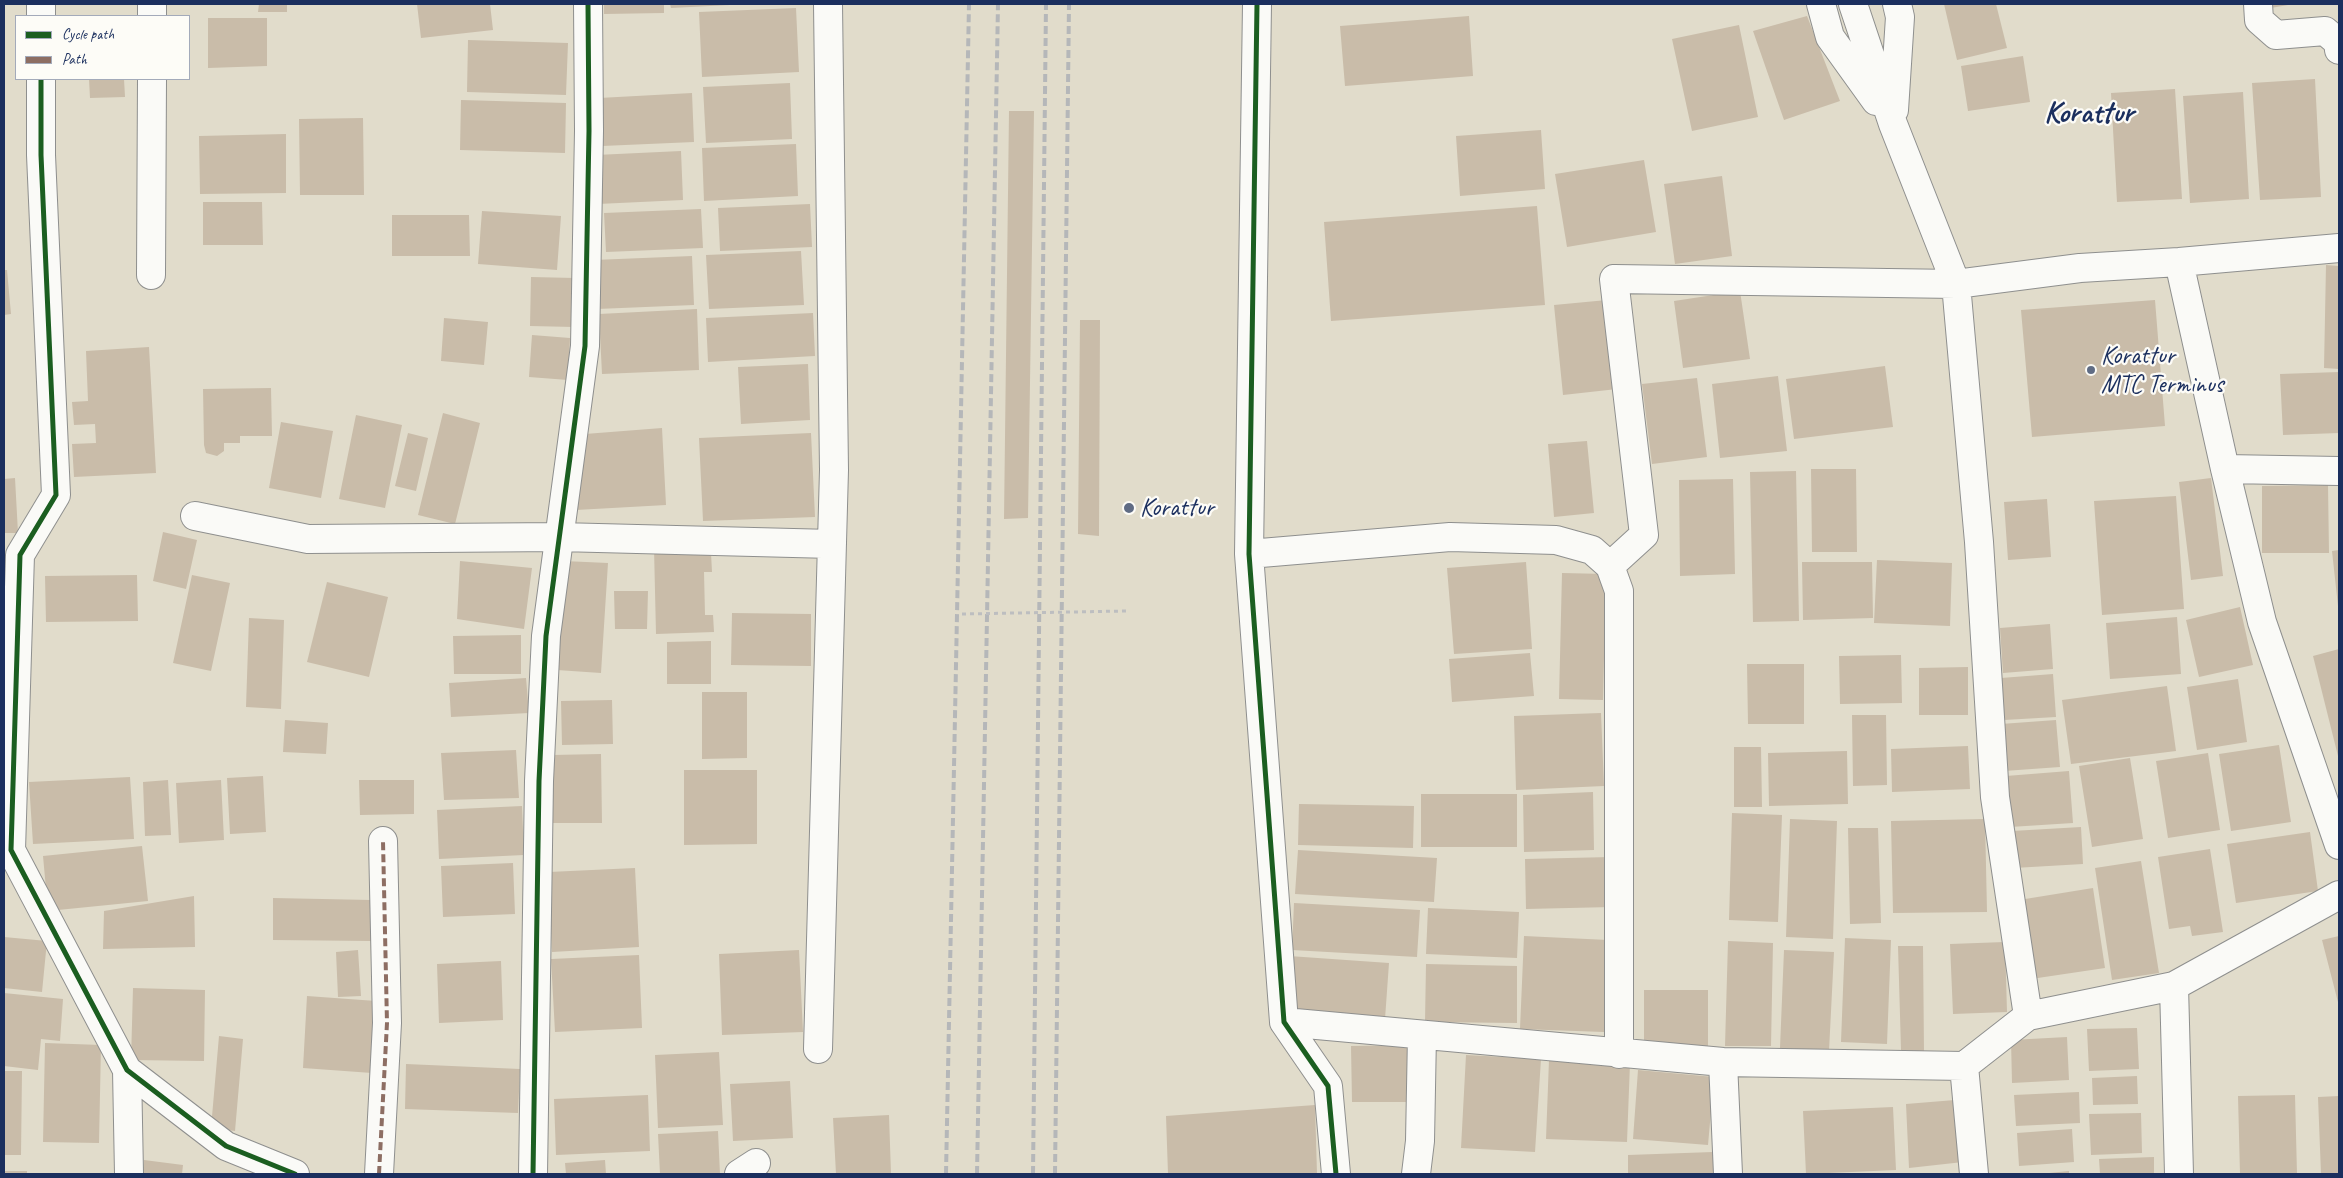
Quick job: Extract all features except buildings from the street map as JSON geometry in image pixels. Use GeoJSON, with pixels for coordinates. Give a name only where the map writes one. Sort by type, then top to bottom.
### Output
{"type":"FeatureCollection","features":[{"type":"Feature","properties":{"kind":"street"},"geometry":{"type":"LineString","coordinates":[[533,1174],[539,781],[546,636],[585,346],[589,131],[588,4]]}},
{"type":"Feature","properties":{"kind":"street"},"geometry":{"type":"LineString","coordinates":[[818,1049],[834,470],[828,4]]}},
{"type":"Feature","properties":{"kind":"street"},"geometry":{"type":"LineString","coordinates":[[1257,4],[1249,554],[1284,1022],[1328,1086],[1336,1174]]}},
{"type":"Feature","properties":{"kind":"street"},"geometry":{"type":"LineString","coordinates":[[1821,4],[1830,37],[1893,124]]}},
{"type":"Feature","properties":{"kind":"street"},"geometry":{"type":"LineString","coordinates":[[1853,4],[1893,124],[1956,284],[1979,542],[1995,797],[2028,1016]]}},
{"type":"Feature","properties":{"kind":"street"},"geometry":{"type":"LineString","coordinates":[[1893,124],[1900,16],[1897,4]]}},
{"type":"Feature","properties":{"kind":"street"},"geometry":{"type":"LineString","coordinates":[[2258,4],[2260,20],[2276,35],[2325,31],[2338,42],[2339,50]]}},
{"type":"Feature","properties":{"kind":"street"},"geometry":{"type":"LineString","coordinates":[[41,80],[41,155],[56,495],[20,555],[8,848],[127,1070],[226,1146],[295,1174]]}},
{"type":"Feature","properties":{"kind":"street"},"geometry":{"type":"LineString","coordinates":[[150,276],[152,80]]}},
{"type":"Feature","properties":{"kind":"street"},"geometry":{"type":"LineString","coordinates":[[1610,566],[1644,535],[1614,279],[1956,284],[2080,268],[2179,262],[2339,248]]}},
{"type":"Feature","properties":{"kind":"street"},"geometry":{"type":"LineString","coordinates":[[2179,262],[2225,469],[2262,622],[2339,845]]}},
{"type":"Feature","properties":{"kind":"street"},"geometry":{"type":"LineString","coordinates":[[2225,469],[2339,471]]}},
{"type":"Feature","properties":{"kind":"street"},"geometry":{"type":"LineString","coordinates":[[195,516],[308,539],[559,537],[832,544]]}},
{"type":"Feature","properties":{"kind":"street"},"geometry":{"type":"LineString","coordinates":[[1249,554],[1450,536],[1556,540],[1592,550],[1610,566],[1619,591],[1619,1054]]}},
{"type":"Feature","properties":{"kind":"street"},"geometry":{"type":"LineString","coordinates":[[378,1174],[387,1022],[383,841]]}},
{"type":"Feature","properties":{"kind":"street"},"geometry":{"type":"LineString","coordinates":[[1284,1022],[1723,1062],[1964,1066],[2028,1016],[2174,986],[2339,894]]}},
{"type":"Feature","properties":{"kind":"street"},"geometry":{"type":"LineString","coordinates":[[2174,986],[2178,1174]]}},
{"type":"Feature","properties":{"kind":"street"},"geometry":{"type":"LineString","coordinates":[[1416,1174],[1420,1141],[1422,1035]]}},
{"type":"Feature","properties":{"kind":"street"},"geometry":{"type":"LineString","coordinates":[[1723,1062],[1728,1174]]}},
{"type":"Feature","properties":{"kind":"street"},"geometry":{"type":"LineString","coordinates":[[1964,1066],[1974,1174]]}},
{"type":"Feature","properties":{"kind":"street"},"geometry":{"type":"LineString","coordinates":[[127,1070],[129,1174]]}},
{"type":"Feature","properties":{"kind":"path"},"geometry":{"type":"LineString","coordinates":[[962,614],[1126,611]]}},
{"type":"Feature","properties":{"kind":"railway"},"geometry":{"type":"LineString","coordinates":[[946,1174],[969,4]]}},
{"type":"Feature","properties":{"kind":"railway"},"geometry":{"type":"LineString","coordinates":[[977,1174],[998,4]]}},
{"type":"Feature","properties":{"kind":"railway"},"geometry":{"type":"LineString","coordinates":[[1033,1174],[1046,4]]}},
{"type":"Feature","properties":{"kind":"railway"},"geometry":{"type":"LineString","coordinates":[[1055,1174],[1069,4]]}},
{"type":"Feature","properties":{"kind":"marked path"},"geometry":{"type":"LineString","coordinates":[[379,1174],[387,1023],[383,841]]}},
{"type":"Feature","properties":{"kind":"cycle path"},"geometry":{"type":"LineString","coordinates":[[533,1174],[539,781],[546,636],[585,346],[589,131],[588,4]]}},
{"type":"Feature","properties":{"kind":"cycle path"},"geometry":{"type":"LineString","coordinates":[[1257,4],[1249,554],[1284,1022],[1328,1086],[1336,1174]]}},
{"type":"Feature","properties":{"kind":"cycle path"},"geometry":{"type":"LineString","coordinates":[[41,80],[41,155],[56,495],[20,555],[11,850],[127,1070],[226,1146],[295,1174]]}},
{"type":"Feature","properties":{"kind":"place","name":"Korattur MTC Terminus"},"geometry":{"type":"Point","coordinates":[2091,370]}},
{"type":"Feature","properties":{"kind":"place","name":"Korattur"},"geometry":{"type":"Point","coordinates":[1129,508]}},
{"type":"Feature","properties":{"kind":"district","name":"Korattur"},"geometry":{"type":"Point","coordinates":[2089,114]}}]}
